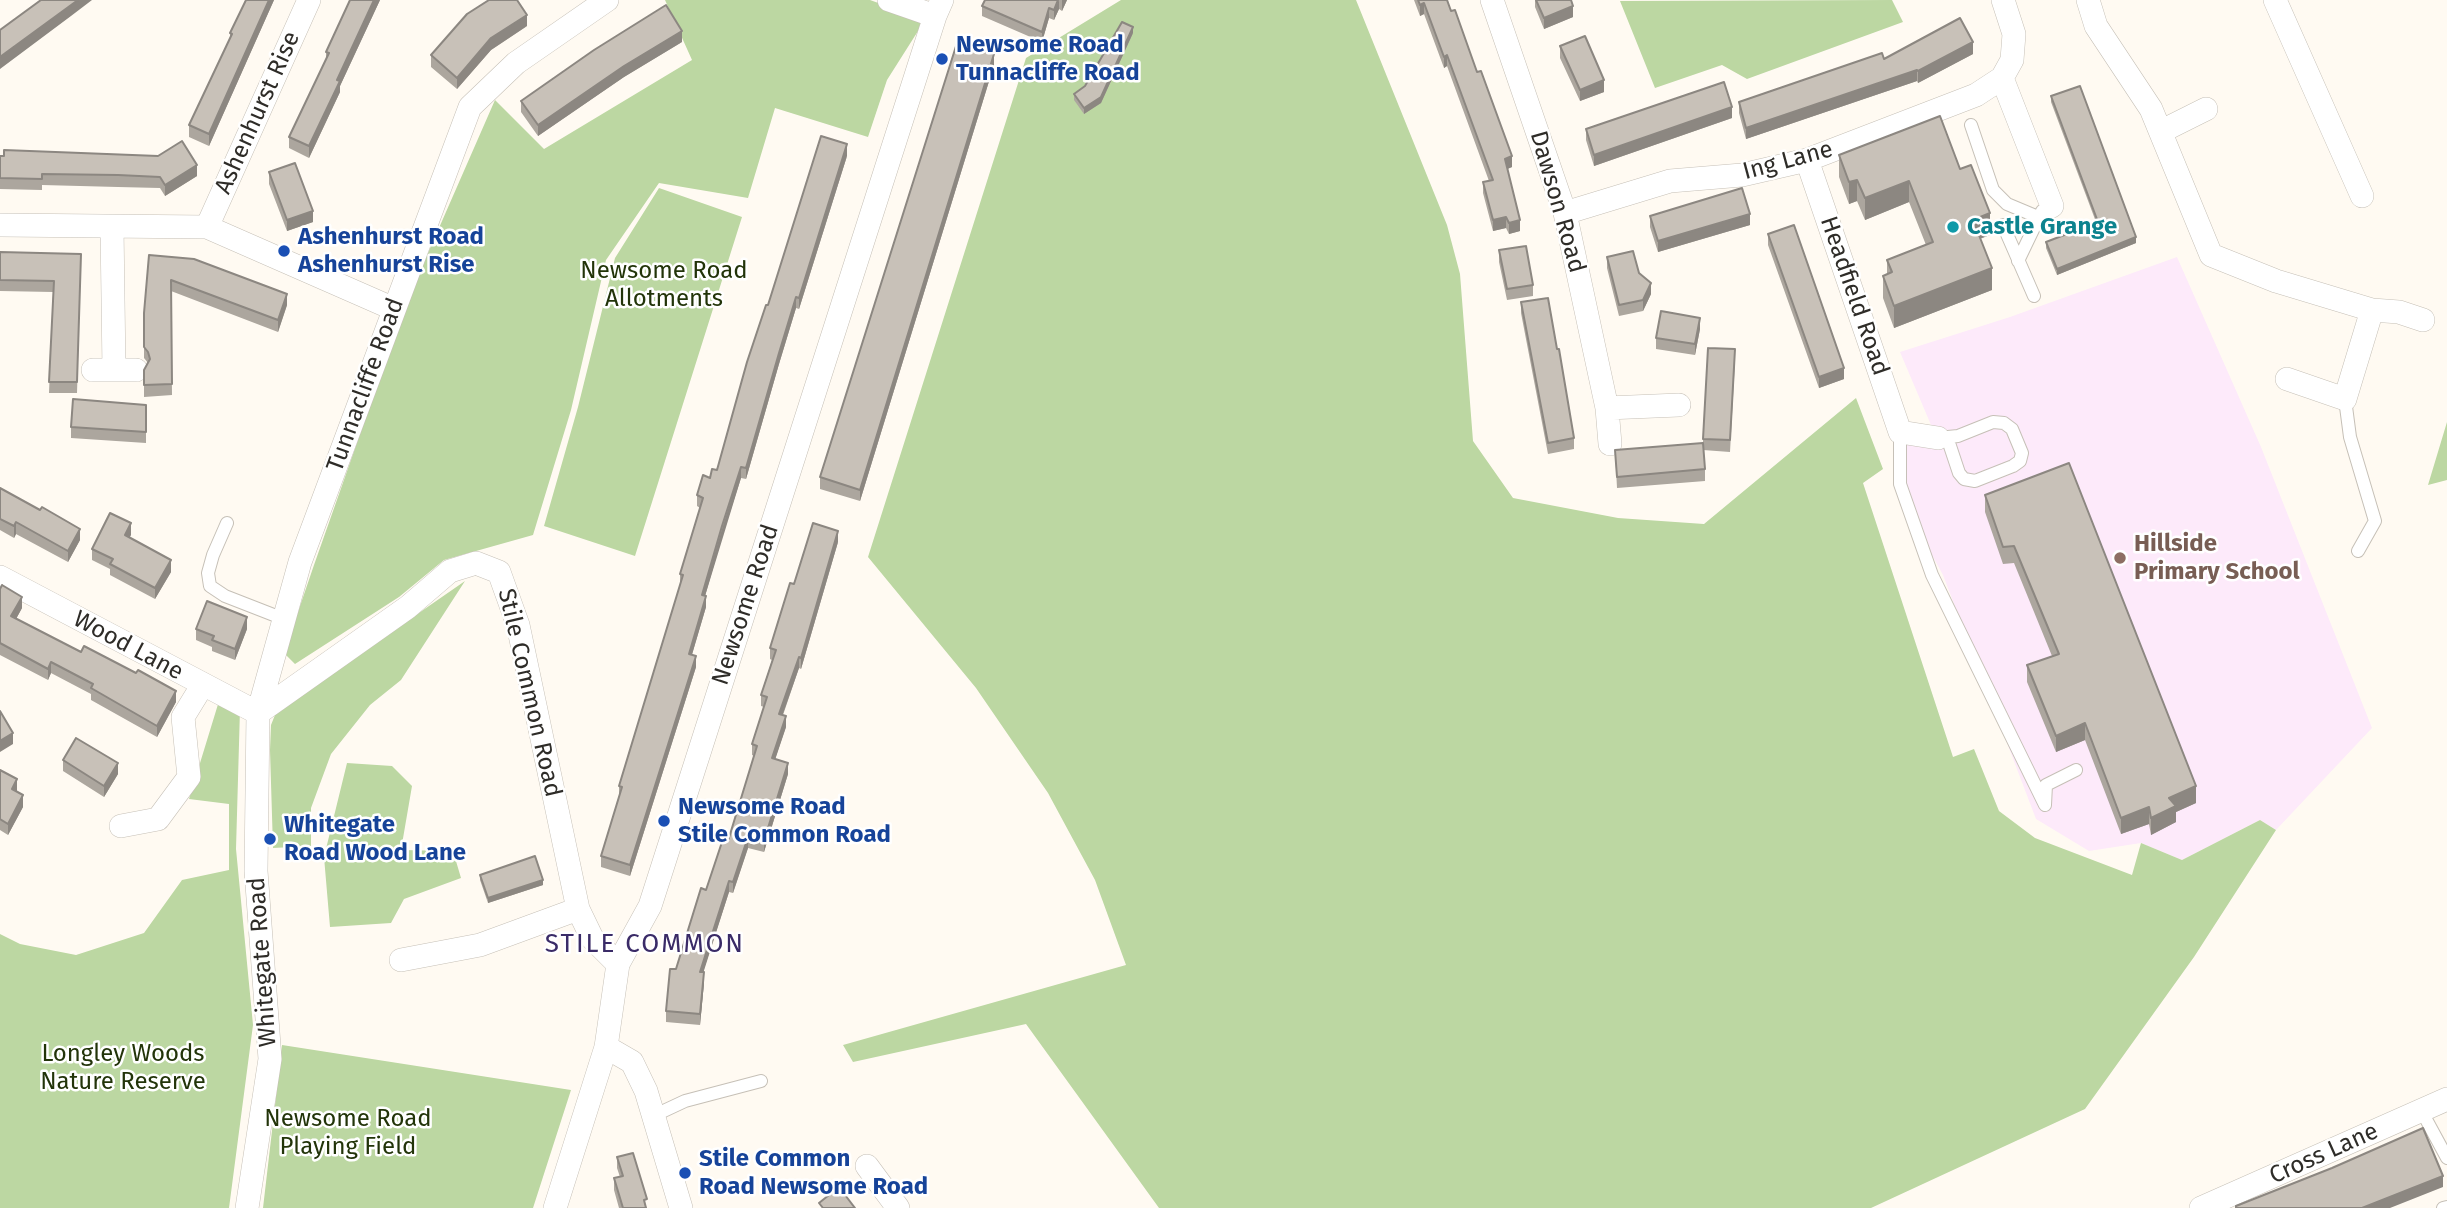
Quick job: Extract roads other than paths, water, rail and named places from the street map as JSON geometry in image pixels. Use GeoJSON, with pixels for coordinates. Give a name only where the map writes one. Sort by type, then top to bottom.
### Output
{"type":"FeatureCollection","features":[{"type":"Feature","properties":{"kind":"street","name":"Ashenhurst Rise"},"geometry":{"type":"LineString","coordinates":[[207,227],[309,0]]}},
{"type":"Feature","properties":{"kind":"street","name":"Tunnacliffe Road"},"geometry":{"type":"LineString","coordinates":[[258,713],[300,562],[470,107],[516,63],[607,0]]}},
{"type":"Feature","properties":{"kind":"street"},"geometry":{"type":"LineString","coordinates":[[889,0],[939,8]]}},
{"type":"Feature","properties":{"kind":"street","name":"Dawson Road"},"geometry":{"type":"LineString","coordinates":[[1492,0],[1564,213],[1608,408],[1610,444]]}},
{"type":"Feature","properties":{"kind":"street"},"geometry":{"type":"LineString","coordinates":[[2003,0],[2014,34],[2012,60],[2002,78],[2045,212]]}},
{"type":"Feature","properties":{"kind":"street"},"geometry":{"type":"LineString","coordinates":[[2088,0],[2096,26],[2151,108],[2211,255],[2276,281],[2372,310],[2399,312],[2423,320]]}},
{"type":"Feature","properties":{"kind":"street"},"geometry":{"type":"LineString","coordinates":[[2275,0],[2362,196]]}},
{"type":"Feature","properties":{"kind":"street","name":"Newsome Road"},"geometry":{"type":"LineString","coordinates":[[555,1208],[606,1047],[618,964],[650,906],[939,8]]}},
{"type":"Feature","properties":{"kind":"street","name":"Ing Lane"},"geometry":{"type":"LineString","coordinates":[[1564,213],[1670,181],[1742,175],[1807,160],[1976,94],[2002,78]]}},
{"type":"Feature","properties":{"kind":"street"},"geometry":{"type":"LineString","coordinates":[[2162,131],[2206,109]]}},
{"type":"Feature","properties":{"kind":"street","name":"Headfield Road"},"geometry":{"type":"LineString","coordinates":[[1807,160],[1900,432]]}},
{"type":"Feature","properties":{"kind":"street"},"geometry":{"type":"LineString","coordinates":[[0,225],[207,227],[394,309]]}},
{"type":"Feature","properties":{"kind":"street"},"geometry":{"type":"LineString","coordinates":[[112,227],[114,370]]}},
{"type":"Feature","properties":{"kind":"street"},"geometry":{"type":"LineString","coordinates":[[2287,379],[2345,399],[2372,310]]}},
{"type":"Feature","properties":{"kind":"street"},"geometry":{"type":"LineString","coordinates":[[1608,408],[1679,405]]}},
{"type":"Feature","properties":{"kind":"street"},"geometry":{"type":"LineString","coordinates":[[1900,432],[1942,438]]}},
{"type":"Feature","properties":{"kind":"street","name":"Stile Common Road"},"geometry":{"type":"LineString","coordinates":[[258,713],[408,607],[450,571],[476,563],[499,572],[518,625],[578,909],[592,938],[618,964]]}},
{"type":"Feature","properties":{"kind":"street","name":"Wood Lane"},"geometry":{"type":"LineString","coordinates":[[0,577],[258,713]]}},
{"type":"Feature","properties":{"kind":"street"},"geometry":{"type":"LineString","coordinates":[[121,826],[158,818],[189,777],[183,716],[202,685]]}},
{"type":"Feature","properties":{"kind":"street","name":"Whitegate Road"},"geometry":{"type":"LineString","coordinates":[[247,1208],[270,1059],[256,872],[258,713]]}},
{"type":"Feature","properties":{"kind":"street"},"geometry":{"type":"LineString","coordinates":[[401,960],[480,945],[578,909]]}},
{"type":"Feature","properties":{"kind":"street"},"geometry":{"type":"LineString","coordinates":[[606,1047],[632,1062],[646,1091],[681,1208]]}},
{"type":"Feature","properties":{"kind":"street","name":"Cross Lane"},"geometry":{"type":"LineString","coordinates":[[2211,1206],[2447,1099]]}},
{"type":"Feature","properties":{"kind":"street"},"geometry":{"type":"LineString","coordinates":[[866,1166],[898,1208]]}},
{"type":"Feature","properties":{"kind":"lane"},"geometry":{"type":"LineString","coordinates":[[1971,125],[1993,190],[2007,204],[2045,212],[2018,261]]}},
{"type":"Feature","properties":{"kind":"lane"},"geometry":{"type":"LineString","coordinates":[[2003,225],[2034,296]]}},
{"type":"Feature","properties":{"kind":"lane"},"geometry":{"type":"LineString","coordinates":[[2345,399],[2350,437],[2375,522],[2358,551]]}},
{"type":"Feature","properties":{"kind":"lane"},"geometry":{"type":"LineString","coordinates":[[1993,422],[2004,423],[2012,429],[2022,453],[2020,461],[2013,466],[1975,481],[1964,479],[1942,438],[1993,422]]}},
{"type":"Feature","properties":{"kind":"lane"},"geometry":{"type":"LineString","coordinates":[[1900,432],[1900,484],[1932,575],[2045,805],[2046,785],[2076,770]]}},
{"type":"Feature","properties":{"kind":"lane"},"geometry":{"type":"LineString","coordinates":[[227,523],[212,555],[208,573],[210,586],[225,596],[284,619]]}},
{"type":"Feature","properties":{"kind":"lane"},"geometry":{"type":"LineString","coordinates":[[653,1116],[685,1101],[761,1081]]}},
{"type":"Feature","properties":{"kind":"lane"},"geometry":{"type":"LineString","coordinates":[[2421,1110],[2447,1158]]}},
{"type":"Feature","properties":{"kind":"place","name":"Newsome Road Tunnacliffe Road"},"geometry":{"type":"Point","coordinates":[942,59]}},
{"type":"Feature","properties":{"kind":"place","name":"Castle Grange"},"geometry":{"type":"Point","coordinates":[1953,227]}},
{"type":"Feature","properties":{"kind":"place","name":"Ashenhurst Road Ashenhurst Rise"},"geometry":{"type":"Point","coordinates":[284,251]}},
{"type":"Feature","properties":{"kind":"place","name":"Hillside Primary School"},"geometry":{"type":"Point","coordinates":[2120,558]}},
{"type":"Feature","properties":{"kind":"place","name":"Newsome Road Stile Common Road"},"geometry":{"type":"Point","coordinates":[664,821]}},
{"type":"Feature","properties":{"kind":"place","name":"Whitegate Road Wood Lane"},"geometry":{"type":"Point","coordinates":[270,839]}},
{"type":"Feature","properties":{"kind":"place","name":"Stile Common Road Newsome Road"},"geometry":{"type":"Point","coordinates":[685,1173]}},
{"type":"Feature","properties":{"kind":"district","name":"STILE COMMON"},"geometry":{"type":"Point","coordinates":[645,945]}},
{"type":"Feature","properties":{"kind":"park label","name":"Newsome Road Allotments"},"geometry":{"type":"Point","coordinates":[664,285]}},
{"type":"Feature","properties":{"kind":"park label","name":"Longley Woods Nature Reserve"},"geometry":{"type":"Point","coordinates":[123,1068]}},
{"type":"Feature","properties":{"kind":"park label","name":"Newsome Road Playing Field"},"geometry":{"type":"Point","coordinates":[348,1133]}}]}
